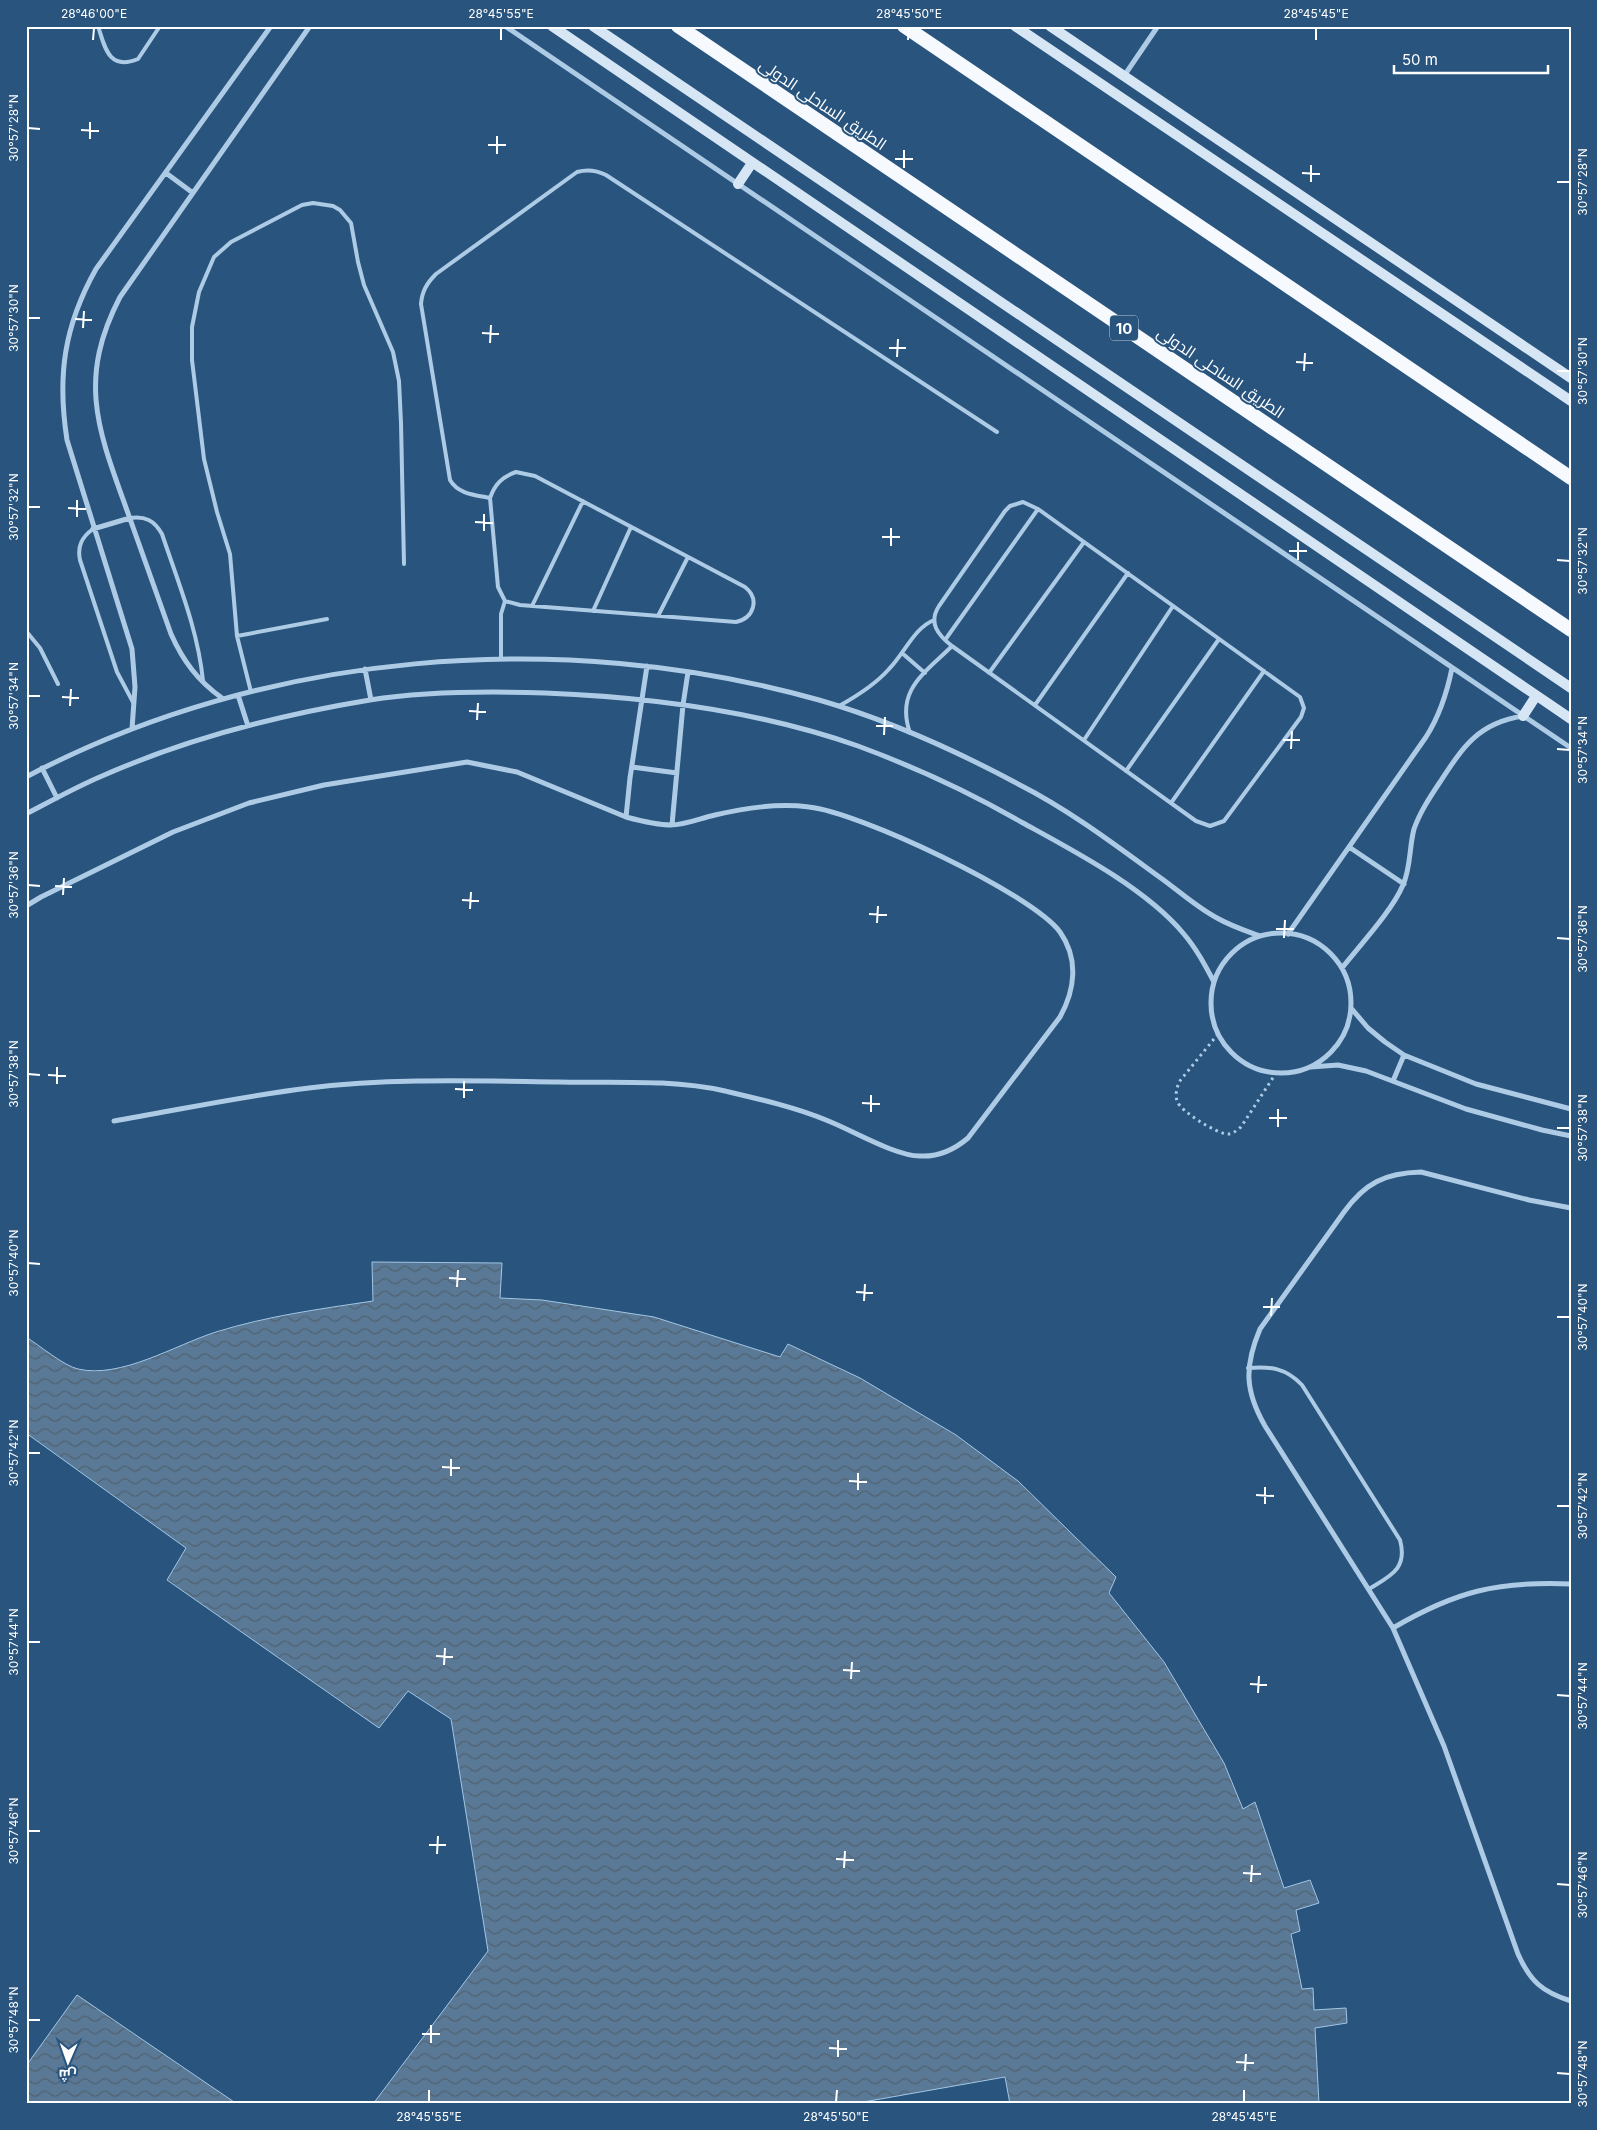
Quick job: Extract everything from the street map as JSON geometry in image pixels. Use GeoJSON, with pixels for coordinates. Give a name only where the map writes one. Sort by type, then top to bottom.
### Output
{"type":"FeatureCollection","features":[{"type":"Feature","properties":{"kind":"highway","name":"الطريق الساحلى الدولى"},"geometry":{"type":"LineString","coordinates":[[678,26],[1571,630]]}},
{"type":"Feature","properties":{"kind":"highway"},"geometry":{"type":"LineString","coordinates":[[904,26],[1571,478]]}},
{"type":"Feature","properties":{"kind":"main road"},"geometry":{"type":"LineString","coordinates":[[552,26],[1571,719]]}},
{"type":"Feature","properties":{"kind":"main road"},"geometry":{"type":"LineString","coordinates":[[594,26],[1571,688]]}},
{"type":"Feature","properties":{"kind":"main road"},"geometry":{"type":"LineString","coordinates":[[1015,26],[1571,401]]}},
{"type":"Feature","properties":{"kind":"main road"},"geometry":{"type":"LineString","coordinates":[[1050,26],[1571,378]]}},
{"type":"Feature","properties":{"kind":"main road"},"geometry":{"type":"LineString","coordinates":[[738,184],[752,163]]}},
{"type":"Feature","properties":{"kind":"main road"},"geometry":{"type":"LineString","coordinates":[[1523,716],[1536,696]]}},
{"type":"Feature","properties":{"kind":"street"},"geometry":{"type":"LineString","coordinates":[[132,729],[135,706],[132,649],[67,440],[63,416],[63,366],[66,341],[76,308],[96,270],[271,26]]}},
{"type":"Feature","properties":{"kind":"street"},"geometry":{"type":"LineString","coordinates":[[222,698],[203,683],[186,664],[178,650],[102,440],[97,418],[96,375],[99,354],[111,315],[120,296],[310,26]]}},
{"type":"Feature","properties":{"kind":"street"},"geometry":{"type":"LineString","coordinates":[[505,26],[1571,748]]}},
{"type":"Feature","properties":{"kind":"street"},"geometry":{"type":"LineString","coordinates":[[1124,76],[1158,26]]}},
{"type":"Feature","properties":{"kind":"street"},"geometry":{"type":"LineString","coordinates":[[166,173],[193,193]]}},
{"type":"Feature","properties":{"kind":"street"},"geometry":{"type":"LineString","coordinates":[[93,528],[130,518]]}},
{"type":"Feature","properties":{"kind":"street"},"geometry":{"type":"LineString","coordinates":[[26,777],[76,752],[132,729],[222,698],[365,669],[421,662],[501,659],[581,660],[647,666],[778,690],[837,707],[910,733],[1022,785],[1080,820],[1217,918],[1260,936]]}},
{"type":"Feature","properties":{"kind":"street"},"geometry":{"type":"LineString","coordinates":[[626,817],[647,666]]}},
{"type":"Feature","properties":{"kind":"street"},"geometry":{"type":"LineString","coordinates":[[1288,934],[1434,724],[1448,689],[1452,668]]}},
{"type":"Feature","properties":{"kind":"street"},"geometry":{"type":"LineString","coordinates":[[365,669],[371,700]]}},
{"type":"Feature","properties":{"kind":"street"},"geometry":{"type":"LineString","coordinates":[[672,825],[683,705],[688,672]]}},
{"type":"Feature","properties":{"kind":"street"},"geometry":{"type":"LineString","coordinates":[[26,814],[101,777],[140,761],[248,726],[371,700],[453,693],[515,692],[579,694],[683,705],[773,722],[858,746],[916,769],[1010,815],[1066,847],[1140,894],[1163,913],[1183,934],[1200,957],[1214,982]]}},
{"type":"Feature","properties":{"kind":"street"},"geometry":{"type":"LineString","coordinates":[[238,695],[248,726]]}},
{"type":"Feature","properties":{"kind":"street"},"geometry":{"type":"LineString","coordinates":[[1342,968],[1394,901],[1404,884],[1417,820],[1458,756],[1466,745],[1486,728],[1497,722],[1523,716]]}},
{"type":"Feature","properties":{"kind":"street"},"geometry":{"type":"LineString","coordinates":[[26,906],[48,893],[173,832],[249,803],[306,788],[467,762],[517,772],[626,817],[672,825],[736,810],[798,806],[842,814],[906,840],[953,863],[998,887],[1042,914],[1061,933],[1071,958],[1074,973],[1072,989],[1060,1017],[968,1138],[951,1150],[930,1156],[907,1155],[824,1119],[758,1098],[706,1088],[658,1083],[468,1081],[366,1083],[308,1088],[114,1121]]}},
{"type":"Feature","properties":{"kind":"street"},"geometry":{"type":"LineString","coordinates":[[632,767],[677,773]]}},
{"type":"Feature","properties":{"kind":"street"},"geometry":{"type":"LineString","coordinates":[[42,768],[57,798]]}},
{"type":"Feature","properties":{"kind":"street"},"geometry":{"type":"LineString","coordinates":[[1349,847],[1404,884]]}},
{"type":"Feature","properties":{"kind":"street"},"geometry":{"type":"LineString","coordinates":[[1310,1067],[1326,1057],[1339,1043],[1347,1026],[1351,1008],[1351,994],[1342,968],[1332,955],[1319,944],[1304,937],[1288,934],[1260,936],[1245,943],[1231,953],[1221,967],[1214,982],[1210,1000],[1212,1017],[1218,1034],[1228,1049],[1242,1061],[1258,1070],[1276,1073],[1294,1072],[1310,1067],[1338,1065],[1366,1071],[1466,1109],[1571,1136]]}},
{"type":"Feature","properties":{"kind":"street"},"geometry":{"type":"LineString","coordinates":[[1351,1008],[1368,1028],[1404,1055],[1476,1084],[1571,1109]]}},
{"type":"Feature","properties":{"kind":"street"},"geometry":{"type":"LineString","coordinates":[[1393,1081],[1404,1055]]}},
{"type":"Feature","properties":{"kind":"street"},"geometry":{"type":"LineString","coordinates":[[1571,1208],[1502,1193],[1421,1172],[1385,1177],[1368,1186],[1355,1197],[1260,1329],[1252,1348],[1248,1368],[1249,1389],[1258,1414],[1393,1628],[1444,1746],[1526,1972],[1539,1986],[1555,1996],[1571,2001]]}},
{"type":"Feature","properties":{"kind":"street"},"geometry":{"type":"LineString","coordinates":[[1393,1628],[1426,1609],[1461,1595],[1498,1586],[1535,1583],[1571,1584]]}},
{"type":"Feature","properties":{"kind":"lane"},"geometry":{"type":"LineString","coordinates":[[98,26],[106,52],[110,58],[124,62],[138,58],[160,26]]}},
{"type":"Feature","properties":{"kind":"lane"},"geometry":{"type":"LineString","coordinates":[[490,498],[458,490],[450,480],[421,304],[422,296],[429,281],[436,274],[577,172],[583,170],[598,171],[606,175],[997,432]]}},
{"type":"Feature","properties":{"kind":"lane"},"geometry":{"type":"LineString","coordinates":[[251,692],[233,612],[233,568],[210,482],[201,434],[192,360],[194,311],[209,265],[222,248],[302,205],[313,202],[333,206],[340,210],[352,223],[358,262],[364,285],[393,352],[399,380],[404,564]]}},
{"type":"Feature","properties":{"kind":"lane"},"geometry":{"type":"LineString","coordinates":[[516,472],[526,473],[583,501],[749,591],[754,602],[751,613],[747,618],[736,622],[515,605],[506,601],[498,587],[490,498],[498,481],[516,472]]}},
{"type":"Feature","properties":{"kind":"lane"},"geometry":{"type":"LineString","coordinates":[[532,606],[583,501]]}},
{"type":"Feature","properties":{"kind":"lane"},"geometry":{"type":"LineString","coordinates":[[1023,502],[1038,509],[1084,542],[1300,697],[1304,708],[1301,717],[1224,821],[1217,825],[1202,825],[989,673],[944,640],[937,632],[934,620],[939,606],[1010,506],[1023,502]]}},
{"type":"Feature","properties":{"kind":"lane"},"geometry":{"type":"LineString","coordinates":[[944,640],[1038,509]]}},
{"type":"Feature","properties":{"kind":"lane"},"geometry":{"type":"LineString","coordinates":[[130,518],[146,518],[158,527],[162,534],[194,632],[203,683]]}},
{"type":"Feature","properties":{"kind":"lane"},"geometry":{"type":"LineString","coordinates":[[593,611],[631,527]]}},
{"type":"Feature","properties":{"kind":"lane"},"geometry":{"type":"LineString","coordinates":[[93,528],[81,542],[78,554],[117,672],[135,706]]}},
{"type":"Feature","properties":{"kind":"lane"},"geometry":{"type":"LineString","coordinates":[[989,673],[1084,542]]}},
{"type":"Feature","properties":{"kind":"lane"},"geometry":{"type":"LineString","coordinates":[[658,616],[688,558]]}},
{"type":"Feature","properties":{"kind":"lane"},"geometry":{"type":"LineString","coordinates":[[1035,705],[1128,574]]}},
{"type":"Feature","properties":{"kind":"lane"},"geometry":{"type":"LineString","coordinates":[[501,659],[501,614],[506,601]]}},
{"type":"Feature","properties":{"kind":"lane"},"geometry":{"type":"LineString","coordinates":[[1084,740],[1173,606]]}},
{"type":"Feature","properties":{"kind":"lane"},"geometry":{"type":"LineString","coordinates":[[237,636],[327,619]]}},
{"type":"Feature","properties":{"kind":"lane"},"geometry":{"type":"LineString","coordinates":[[837,707],[851,700],[876,682],[920,630],[934,620]]}},
{"type":"Feature","properties":{"kind":"lane"},"geometry":{"type":"LineString","coordinates":[[26,631],[40,648],[58,684]]}},
{"type":"Feature","properties":{"kind":"lane"},"geometry":{"type":"LineString","coordinates":[[1126,771],[1219,639]]}},
{"type":"Feature","properties":{"kind":"lane"},"geometry":{"type":"LineString","coordinates":[[910,733],[905,717],[906,700],[909,690],[952,646]]}},
{"type":"Feature","properties":{"kind":"lane"},"geometry":{"type":"LineString","coordinates":[[902,653],[925,673]]}},
{"type":"Feature","properties":{"kind":"lane"},"geometry":{"type":"LineString","coordinates":[[1171,803],[1264,671]]}},
{"type":"Feature","properties":{"kind":"lane"},"geometry":{"type":"LineString","coordinates":[[1248,1368],[1274,1368],[1294,1377],[1302,1385],[1400,1540],[1402,1549],[1399,1567],[1393,1574],[1369,1589]]}},
{"type":"Feature","properties":{"kind":"path"},"geometry":{"type":"LineString","coordinates":[[1218,1034],[1176,1088],[1177,1101],[1185,1112],[1221,1133],[1234,1132],[1241,1127],[1276,1073]]}},
{"type":"Feature","properties":{"kind":"water"},"geometry":{"type":"Polygon","coordinates":[[[372,1262],[502,1263],[500,1298],[542,1300],[654,1317],[780,1357],[788,1344],[860,1378],[956,1435],[1018,1481],[1116,1577],[1109,1593],[1164,1662],[1224,1763],[1243,1809],[1255,1802],[1284,1888],[1310,1880],[1319,1903],[1296,1910],[1300,1931],[1291,1934],[1302,1989],[1313,1988],[1314,2010],[1346,2008],[1347,2023],[1315,2028],[1319,2104],[1010,2104],[1005,2077],[852,2104],[373,2104],[488,1951],[451,1719],[408,1691],[379,1728],[167,1580],[186,1548],[26,1433],[26,1337],[72,1367],[95,1371],[112,1369],[148,1359],[235,1326],[373,1301],[372,1262]]]}},
{"type":"Feature","properties":{"kind":"water"},"geometry":{"type":"Polygon","coordinates":[[[77,1995],[237,2104],[26,2104],[26,2066],[77,1995]]]}}]}
